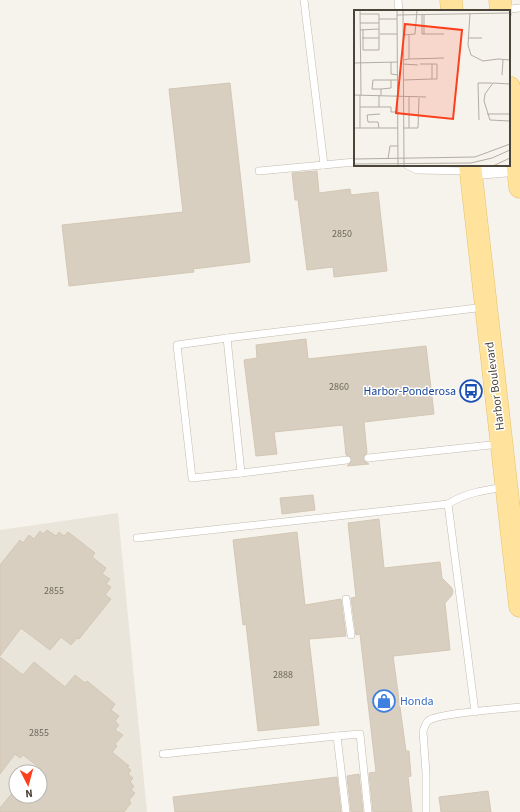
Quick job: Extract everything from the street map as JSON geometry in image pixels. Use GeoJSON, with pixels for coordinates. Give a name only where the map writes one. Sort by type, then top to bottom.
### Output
{"type":"FeatureCollection","features":[{"type":"Feature","properties":{"kind":"main road"},"geometry":{"type":"LineString","coordinates":[[451,0],[452,10]]}},
{"type":"Feature","properties":{"kind":"main road"},"geometry":{"type":"LineString","coordinates":[[510,96],[519,174]]}},
{"type":"Feature","properties":{"kind":"main road","name":"Harbor Boulevard"},"geometry":{"type":"LineString","coordinates":[[470,168],[520,606]]}},
{"type":"Feature","properties":{"kind":"street"},"geometry":{"type":"LineString","coordinates":[[470,168],[519,174]]}},
{"type":"Feature","properties":{"kind":"lane"},"geometry":{"type":"LineString","coordinates":[[304,0],[324,165]]}},
{"type":"Feature","properties":{"kind":"lane"},"geometry":{"type":"LineString","coordinates":[[398,0],[399,10]]}},
{"type":"Feature","properties":{"kind":"lane"},"geometry":{"type":"LineString","coordinates":[[259,171],[354,162]]}},
{"type":"Feature","properties":{"kind":"lane"},"geometry":{"type":"LineString","coordinates":[[416,168],[470,168]]}},
{"type":"Feature","properties":{"kind":"lane"},"geometry":{"type":"LineString","coordinates":[[347,460],[192,478],[177,345],[486,307]]}},
{"type":"Feature","properties":{"kind":"lane"},"geometry":{"type":"LineString","coordinates":[[227,338],[241,473]]}},
{"type":"Feature","properties":{"kind":"lane"},"geometry":{"type":"LineString","coordinates":[[368,458],[502,444]]}},
{"type":"Feature","properties":{"kind":"lane"},"geometry":{"type":"LineString","coordinates":[[137,538],[448,504],[467,494],[506,487]]}},
{"type":"Feature","properties":{"kind":"lane"},"geometry":{"type":"LineString","coordinates":[[448,504],[475,712]]}},
{"type":"Feature","properties":{"kind":"lane"},"geometry":{"type":"LineString","coordinates":[[346,599],[351,635]]}},
{"type":"Feature","properties":{"kind":"lane"},"geometry":{"type":"LineString","coordinates":[[426,812],[424,726],[428,721],[434,718],[475,712],[520,708]]}},
{"type":"Feature","properties":{"kind":"lane"},"geometry":{"type":"LineString","coordinates":[[163,754],[360,734],[368,812]]}},
{"type":"Feature","properties":{"kind":"lane"},"geometry":{"type":"LineString","coordinates":[[338,736],[346,812]]}},
{"type":"Feature","properties":{"kind":"shaded area"},"geometry":{"type":"Polygon","coordinates":[[[118,513],[147,812],[0,812],[0,530],[118,513]]]}},
{"type":"Feature","properties":{"kind":"building"},"geometry":{"type":"Polygon","coordinates":[[[230,83],[250,262],[193,269],[194,272],[69,286],[62,225],[183,212],[169,89],[230,83]]]}},
{"type":"Feature","properties":{"kind":"building"},"geometry":{"type":"Polygon","coordinates":[[[317,171],[319,193],[350,189],[351,195],[378,192],[387,271],[334,277],[333,267],[307,270],[298,200],[295,200],[292,173],[317,171]]]}},
{"type":"Feature","properties":{"kind":"building"},"geometry":{"type":"Polygon","coordinates":[[[306,339],[308,359],[426,346],[434,414],[364,422],[367,453],[363,459],[369,464],[347,466],[352,460],[351,457],[346,455],[343,425],[274,432],[277,454],[256,456],[244,360],[257,358],[256,345],[306,339]]]}},
{"type":"Feature","properties":{"kind":"building"},"geometry":{"type":"Polygon","coordinates":[[[313,495],[315,510],[282,514],[280,498],[313,495]]]}},
{"type":"Feature","properties":{"kind":"building","name":"Honda"},"geometry":{"type":"Polygon","coordinates":[[[379,519],[384,568],[440,562],[442,578],[453,591],[452,595],[445,603],[450,650],[393,656],[406,751],[409,751],[411,776],[408,777],[412,812],[373,812],[369,773],[376,772],[360,634],[356,635],[351,598],[356,597],[348,523],[379,519]]]}},
{"type":"Feature","properties":{"kind":"building"},"geometry":{"type":"Polygon","coordinates":[[[47,530],[56,536],[59,532],[64,536],[68,532],[95,553],[92,557],[106,568],[102,574],[110,579],[106,584],[111,587],[105,595],[111,599],[79,639],[77,638],[71,645],[61,637],[50,650],[21,628],[0,656],[0,565],[20,540],[23,543],[29,535],[34,539],[40,531],[43,534],[47,530]]]}},
{"type":"Feature","properties":{"kind":"building"},"geometry":{"type":"Polygon","coordinates":[[[297,532],[305,605],[341,599],[346,636],[309,639],[319,725],[258,731],[246,624],[243,625],[233,540],[297,532]]]}},
{"type":"Feature","properties":{"kind":"building"},"geometry":{"type":"Polygon","coordinates":[[[0,657],[23,675],[34,662],[65,687],[75,675],[85,683],[87,681],[115,704],[111,710],[119,716],[115,721],[119,725],[115,730],[123,735],[115,744],[117,746],[112,752],[129,766],[127,767],[131,770],[128,774],[133,778],[130,782],[134,786],[131,790],[135,793],[129,800],[131,803],[124,812],[0,812],[0,808],[8,798],[8,804],[48,804],[48,764],[35,764],[23,755],[20,758],[15,754],[0,774],[0,657]]]}},
{"type":"Feature","properties":{"kind":"building"},"geometry":{"type":"Polygon","coordinates":[[[359,774],[363,812],[351,812],[347,776],[359,774]]]}},
{"type":"Feature","properties":{"kind":"building"},"geometry":{"type":"Polygon","coordinates":[[[337,777],[341,812],[175,812],[173,797],[337,777]]]}},
{"type":"Feature","properties":{"kind":"building"},"geometry":{"type":"Polygon","coordinates":[[[488,791],[491,812],[441,812],[439,797],[488,791]]]}},
{"type":"Feature","properties":{"kind":"place","name":"Harbor-Ponderosa"},"geometry":{"type":"Point","coordinates":[471,391]}},
{"type":"Feature","properties":{"kind":"place","name":"Honda"},"geometry":{"type":"Point","coordinates":[384,701]}}]}
